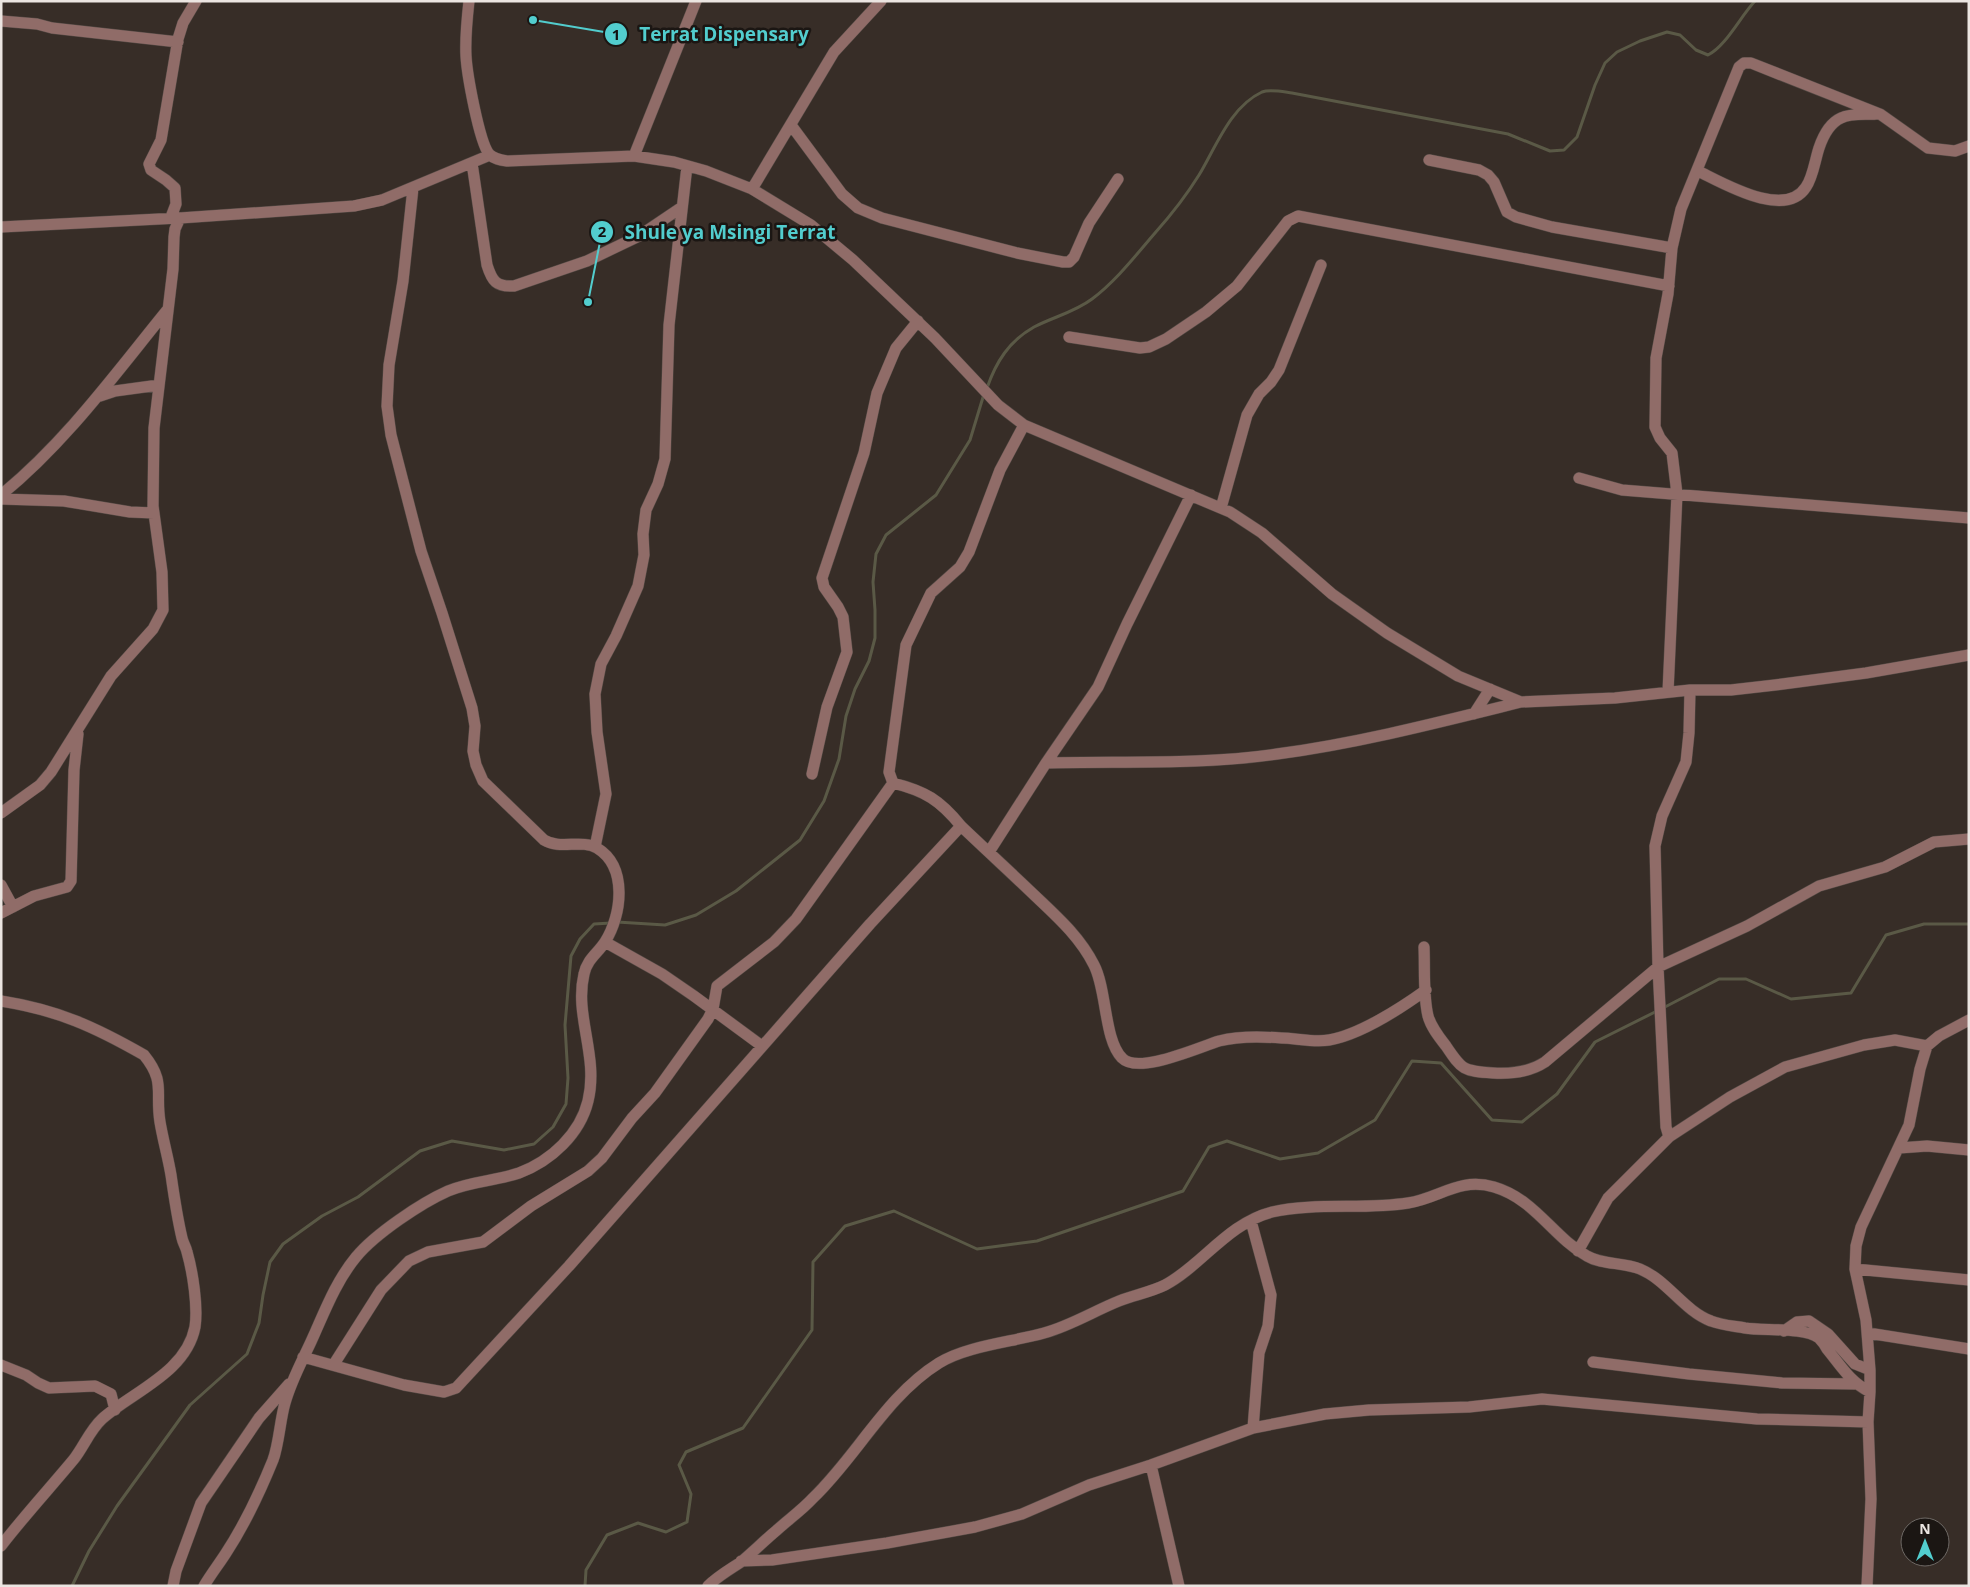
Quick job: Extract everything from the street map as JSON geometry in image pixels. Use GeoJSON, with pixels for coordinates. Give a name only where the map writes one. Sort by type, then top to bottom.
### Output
{"type":"FeatureCollection","features":[{"type":"Feature","properties":{"kind":"street"},"geometry":{"type":"LineString","coordinates":[[194,217],[183,207],[173,185],[151,170],[149,164],[161,140],[183,23],[196,1]]}},
{"type":"Feature","properties":{"kind":"street"},"geometry":{"type":"LineString","coordinates":[[469,1],[466,56],[476,112],[485,146],[490,155],[498,160],[507,161],[634,156],[687,166],[752,189],[811,224],[853,260],[918,321],[998,405],[1024,425],[1230,512],[1262,533],[1332,594],[1387,633],[1458,676],[1521,702]]}},
{"type":"Feature","properties":{"kind":"street"},"geometry":{"type":"LineString","coordinates":[[634,156],[696,1]]}},
{"type":"Feature","properties":{"kind":"street"},"geometry":{"type":"LineString","coordinates":[[752,189],[834,52],[881,1]]}},
{"type":"Feature","properties":{"kind":"street"},"geometry":{"type":"LineString","coordinates":[[1,21],[32,23],[52,28],[178,42]]}},
{"type":"Feature","properties":{"kind":"street"},"geometry":{"type":"LineString","coordinates":[[1668,692],[1677,494],[1672,453],[1660,438],[1655,427],[1656,358],[1668,286],[1672,248],[1681,209],[1740,68],[1744,63],[1751,63],[1880,114],[1928,148],[1955,151],[1969,146]]}},
{"type":"Feature","properties":{"kind":"street"},"geometry":{"type":"LineString","coordinates":[[1698,171],[1750,195],[1770,200],[1790,200],[1806,187],[1821,142],[1829,128],[1836,121],[1849,116],[1880,114]]}},
{"type":"Feature","properties":{"kind":"street"},"geometry":{"type":"LineString","coordinates":[[791,125],[842,194],[858,208],[882,218],[1017,253],[1063,262],[1069,262],[1074,257],[1089,223],[1118,180]]}},
{"type":"Feature","properties":{"kind":"street"},"geometry":{"type":"LineString","coordinates":[[1,227],[354,206],[382,200],[490,155]]}},
{"type":"Feature","properties":{"kind":"street"},"geometry":{"type":"LineString","coordinates":[[1429,160],[1479,170],[1488,175],[1494,182],[1507,212],[1523,220],[1552,227],[1672,248]]}},
{"type":"Feature","properties":{"kind":"street"},"geometry":{"type":"LineString","coordinates":[[472,163],[487,265],[490,276],[503,287],[514,286],[587,261],[639,236],[682,208]]}},
{"type":"Feature","properties":{"kind":"street"},"geometry":{"type":"LineString","coordinates":[[595,847],[606,794],[597,732],[595,694],[601,664],[616,636],[638,586],[644,555],[643,534],[646,510],[658,484],[665,459],[669,325],[687,166]]}},
{"type":"Feature","properties":{"kind":"street"},"geometry":{"type":"LineString","coordinates":[[204,1586],[248,1515],[274,1457],[291,1381],[332,1292],[356,1257],[380,1235],[411,1212],[446,1192],[468,1183],[519,1173],[539,1164],[569,1138],[582,1120],[589,1099],[592,1068],[583,1014],[582,990],[584,972],[591,956],[605,942],[614,922],[619,898],[619,885],[608,857],[595,847],[579,844],[555,845],[544,840],[483,781],[476,765],[473,751],[475,726],[472,708],[421,551],[393,442],[387,406],[389,365],[403,281],[413,188]]}},
{"type":"Feature","properties":{"kind":"street"},"geometry":{"type":"LineString","coordinates":[[1,813],[40,786],[62,756],[111,676],[153,629],[161,616],[163,602],[162,572],[154,513],[154,428],[168,309],[177,196]]}},
{"type":"Feature","properties":{"kind":"street"},"geometry":{"type":"LineString","coordinates":[[1069,337],[1140,348],[1149,347],[1166,340],[1206,312],[1236,286],[1288,221],[1298,216],[1668,286]]}},
{"type":"Feature","properties":{"kind":"street"},"geometry":{"type":"LineString","coordinates":[[1221,508],[1247,415],[1259,394],[1271,382],[1279,370],[1321,265]]}},
{"type":"Feature","properties":{"kind":"street"},"geometry":{"type":"LineString","coordinates":[[1,495],[46,454],[98,396],[168,309]]}},
{"type":"Feature","properties":{"kind":"street"},"geometry":{"type":"LineString","coordinates":[[812,774],[827,706],[848,652],[842,617],[838,607],[824,587],[822,578],[864,453],[877,392],[896,348],[918,321]]}},
{"type":"Feature","properties":{"kind":"street"},"geometry":{"type":"LineString","coordinates":[[98,396],[115,391],[159,385]]}},
{"type":"Feature","properties":{"kind":"street"},"geometry":{"type":"LineString","coordinates":[[893,783],[889,772],[906,645],[931,593],[960,567],[969,552],[1000,470],[1024,425]]}},
{"type":"Feature","properties":{"kind":"street"},"geometry":{"type":"LineString","coordinates":[[1579,478],[1622,490],[1969,518]]}},
{"type":"Feature","properties":{"kind":"street"},"geometry":{"type":"LineString","coordinates":[[989,852],[1098,687],[1191,495]]}},
{"type":"Feature","properties":{"kind":"street"},"geometry":{"type":"LineString","coordinates":[[1,499],[64,501],[130,512],[154,513]]}},
{"type":"Feature","properties":{"kind":"street"},"geometry":{"type":"LineString","coordinates":[[1046,763],[1227,759],[1277,754],[1389,734],[1521,702],[1615,698],[1690,690],[1731,690],[1813,681],[1969,655]]}},
{"type":"Feature","properties":{"kind":"street"},"geometry":{"type":"LineString","coordinates":[[1474,714],[1490,689]]}},
{"type":"Feature","properties":{"kind":"street"},"geometry":{"type":"LineString","coordinates":[[1669,1137],[1666,1127],[1658,967],[1655,846],[1662,816],[1686,762],[1690,690]]}},
{"type":"Feature","properties":{"kind":"street"},"geometry":{"type":"LineString","coordinates":[[1,913],[34,896],[67,887],[71,881],[74,770],[78,729]]}},
{"type":"Feature","properties":{"kind":"street"},"geometry":{"type":"LineString","coordinates":[[893,783],[917,789],[949,811],[961,826],[1070,930],[1094,965],[1102,984],[1115,1048],[1123,1059],[1132,1064],[1146,1064],[1230,1039],[1274,1038],[1327,1041],[1369,1024],[1408,1003],[1426,990]]}},
{"type":"Feature","properties":{"kind":"street"},"geometry":{"type":"LineString","coordinates":[[334,1364],[381,1290],[409,1261],[428,1252],[483,1242],[531,1206],[588,1171],[602,1158],[632,1118],[655,1092],[708,1019],[713,1010],[718,986],[774,942],[796,919],[893,783]]}},
{"type":"Feature","properties":{"kind":"street"},"geometry":{"type":"LineString","coordinates":[[303,1357],[430,1390],[444,1392],[456,1388],[576,1258],[870,924],[961,826]]}},
{"type":"Feature","properties":{"kind":"street"},"geometry":{"type":"LineString","coordinates":[[1424,947],[1428,1018],[1434,1031],[1461,1067],[1480,1072],[1519,1072],[1531,1069],[1545,1062],[1658,967],[1747,926],[1820,886],[1885,866],[1934,842],[1969,839]]}},
{"type":"Feature","properties":{"kind":"street"},"geometry":{"type":"LineString","coordinates":[[1,884],[13,907]]}},
{"type":"Feature","properties":{"kind":"street"},"geometry":{"type":"LineString","coordinates":[[605,942],[662,974],[762,1046]]}},
{"type":"Feature","properties":{"kind":"street"},"geometry":{"type":"LineString","coordinates":[[1,1001],[42,1009],[79,1021],[144,1054],[155,1070],[158,1078],[160,1121],[182,1241],[187,1252],[196,1316],[194,1330],[187,1346],[177,1360],[164,1375],[102,1418],[92,1429],[74,1458],[1,1546]]}},
{"type":"Feature","properties":{"kind":"street"},"geometry":{"type":"LineString","coordinates":[[1867,1586],[1871,1499],[1868,1422],[1870,1370],[1868,1333],[1855,1269],[1856,1246],[1862,1227],[1908,1125],[1927,1046],[1940,1036],[1969,1020]]}},
{"type":"Feature","properties":{"kind":"street"},"geometry":{"type":"LineString","coordinates":[[1578,1251],[1608,1198],[1669,1137],[1730,1097],[1785,1067],[1864,1044],[1894,1040],[1927,1046]]}},
{"type":"Feature","properties":{"kind":"street"},"geometry":{"type":"LineString","coordinates":[[1899,1148],[1927,1146],[1969,1150]]}},
{"type":"Feature","properties":{"kind":"street"},"geometry":{"type":"LineString","coordinates":[[708,1586],[718,1576],[741,1561],[814,1498],[896,1400],[921,1376],[942,1361],[977,1348],[1055,1330],[1131,1296],[1163,1286],[1176,1278],[1220,1240],[1250,1221],[1271,1212],[1308,1208],[1407,1203],[1430,1198],[1451,1187],[1480,1184],[1497,1188],[1512,1194],[1528,1206],[1578,1251],[1590,1258],[1636,1267],[1648,1273],[1668,1287],[1697,1313],[1712,1321],[1748,1328],[1805,1333],[1818,1337],[1856,1384],[1870,1392]]}},
{"type":"Feature","properties":{"kind":"street"},"geometry":{"type":"LineString","coordinates":[[1250,1221],[1271,1295],[1269,1319],[1259,1353],[1253,1428]]}},
{"type":"Feature","properties":{"kind":"street"},"geometry":{"type":"LineString","coordinates":[[1855,1269],[1969,1280]]}},
{"type":"Feature","properties":{"kind":"street"},"geometry":{"type":"LineString","coordinates":[[1784,1331],[1797,1322],[1809,1322],[1828,1334],[1855,1364],[1870,1370]]}},
{"type":"Feature","properties":{"kind":"street"},"geometry":{"type":"LineString","coordinates":[[1868,1333],[1969,1349]]}},
{"type":"Feature","properties":{"kind":"street"},"geometry":{"type":"LineString","coordinates":[[1593,1362],[1782,1383],[1856,1384]]}},
{"type":"Feature","properties":{"kind":"street"},"geometry":{"type":"LineString","coordinates":[[1,1365],[26,1374],[49,1388],[87,1385],[108,1391],[138,1394]]}},
{"type":"Feature","properties":{"kind":"street"},"geometry":{"type":"LineString","coordinates":[[173,1586],[176,1571],[201,1503],[259,1418],[291,1381]]}},
{"type":"Feature","properties":{"kind":"street"},"geometry":{"type":"LineString","coordinates":[[108,1391],[115,1410]]}},
{"type":"Feature","properties":{"kind":"street"},"geometry":{"type":"LineString","coordinates":[[741,1561],[772,1560],[887,1543],[975,1527],[1022,1514],[1089,1485],[1253,1428],[1325,1414],[1369,1410],[1469,1408],[1542,1399],[1757,1419],[1868,1422]]}},
{"type":"Feature","properties":{"kind":"street"},"geometry":{"type":"LineString","coordinates":[[1151,1465],[1179,1586]]}},
{"type":"Feature","properties":{"kind":"waterway"},"geometry":{"type":"LineString","coordinates":[[987,388],[999,361],[1017,339],[1034,327],[1085,304],[1101,292],[1125,268],[1184,198],[1232,117],[1241,107],[1262,92],[1292,93],[1508,134],[1550,151],[1564,150],[1577,137],[1595,85],[1605,63],[1617,52],[1640,41],[1667,32],[1680,35],[1696,50],[1708,55],[1721,45],[1755,1]]}},
{"type":"Feature","properties":{"kind":"waterway"},"geometry":{"type":"LineString","coordinates":[[617,922],[665,925],[696,915],[736,891],[800,840],[824,801],[839,759],[846,716],[855,689],[869,661],[875,638],[873,582],[876,554],[886,535],[936,495],[970,440],[984,394]]}},
{"type":"Feature","properties":{"kind":"waterway"},"geometry":{"type":"LineString","coordinates":[[72,1586],[89,1551],[117,1506],[190,1405],[247,1354],[259,1323],[270,1262],[283,1244],[322,1216],[358,1197],[420,1151],[452,1141],[504,1150],[534,1144],[553,1127],[566,1104],[568,1078],[565,1025],[571,956],[580,939],[594,924],[611,923]]}},
{"type":"Feature","properties":{"kind":"waterway"},"geometry":{"type":"LineString","coordinates":[[1663,1008],[1719,979],[1746,979],[1791,999],[1851,993],[1886,935],[1924,924],[1969,924]]}},
{"type":"Feature","properties":{"kind":"waterway"},"geometry":{"type":"LineString","coordinates":[[585,1586],[586,1570],[607,1535],[638,1523],[666,1532],[687,1522],[691,1494],[679,1465],[686,1452],[743,1428],[812,1330],[813,1262],[845,1226],[894,1211],[977,1249],[1037,1241],[1183,1191],[1209,1147],[1227,1141],[1280,1159],[1318,1153],[1375,1120],[1412,1061],[1441,1063],[1492,1120],[1522,1122],[1557,1094],[1595,1042],[1657,1011]]}},
{"type":"Feature","properties":{"kind":"place","name":"Terrat Dispensary"},"geometry":{"type":"Point","coordinates":[533,20]}},
{"type":"Feature","properties":{"kind":"place","name":"Shule ya Msingi Terrat"},"geometry":{"type":"Point","coordinates":[588,302]}}]}
